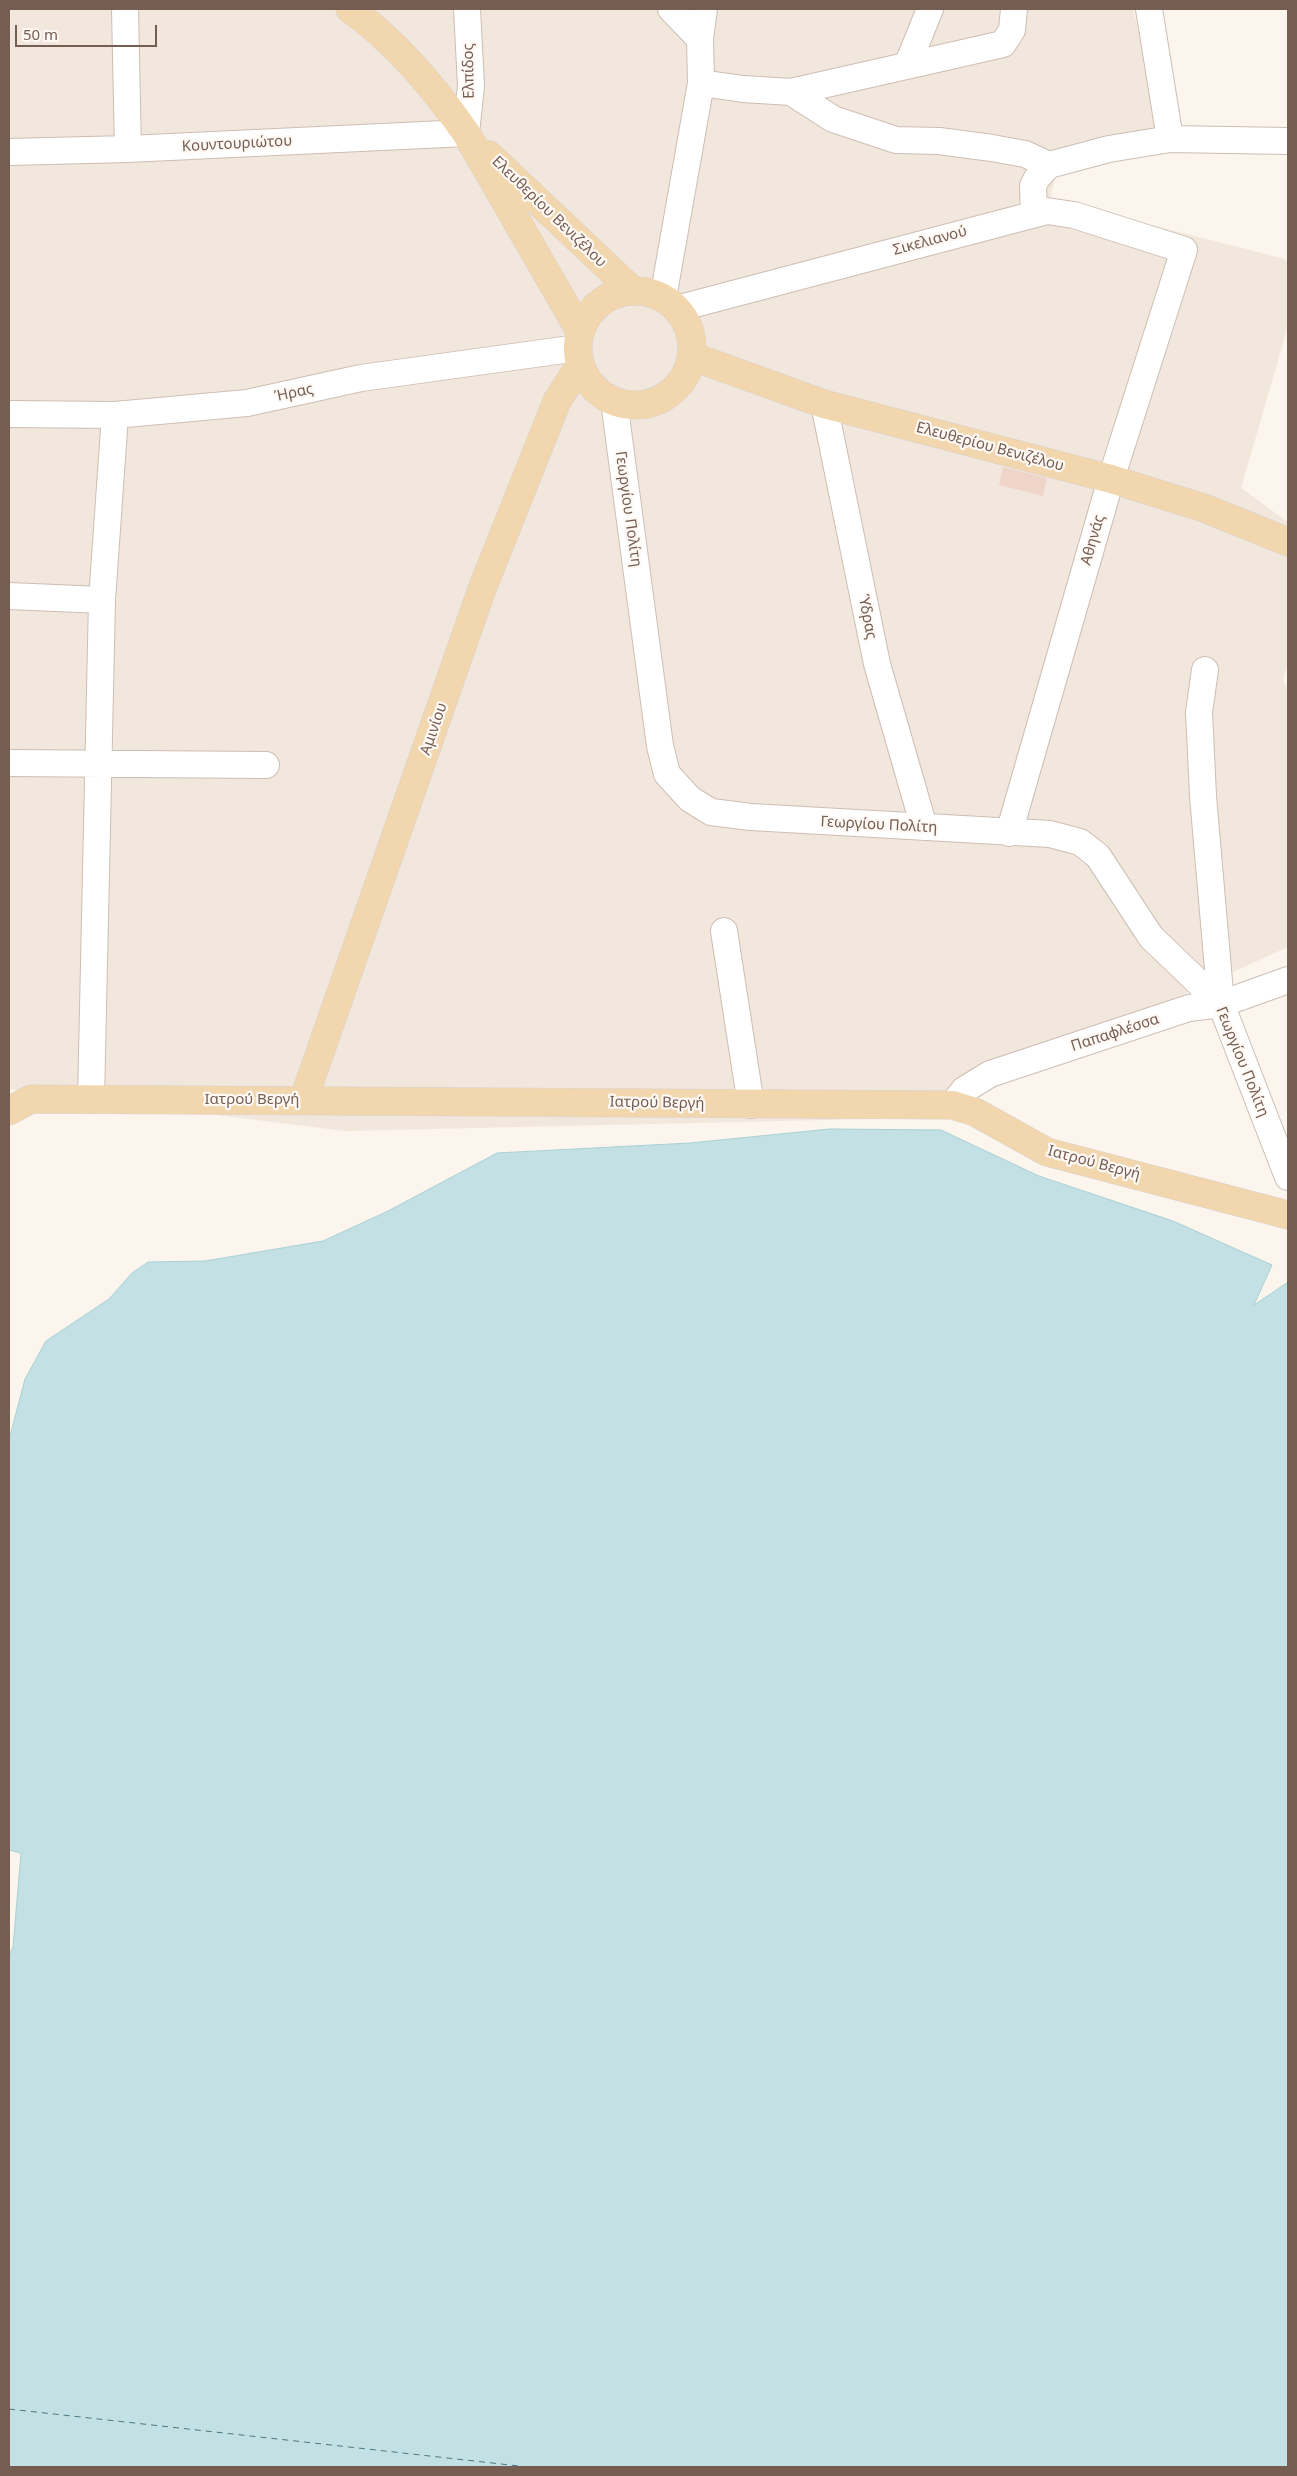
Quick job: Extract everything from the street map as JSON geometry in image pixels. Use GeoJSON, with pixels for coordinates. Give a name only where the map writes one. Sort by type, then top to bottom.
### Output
{"type":"FeatureCollection","features":[{"type":"Feature","properties":{"kind":"main road","name":"Ελευθερίου Βενιζέλου"},"geometry":{"type":"LineString","coordinates":[[350,9],[365,19],[414,66],[448,107],[466,133],[579,348]]}},
{"type":"Feature","properties":{"kind":"main road","name":"Ελευθερίου Βενιζέλου"},"geometry":{"type":"LineString","coordinates":[[466,133],[633,291]]}},
{"type":"Feature","properties":{"kind":"main road"},"geometry":{"type":"LineString","coordinates":[[633,291],[647,292],[670,303],[686,322],[691,339],[691,356],[686,372],[677,386],[664,397],[639,404],[614,401],[600,393],[588,380],[579,348],[588,316],[599,304],[614,295],[633,291]]}},
{"type":"Feature","properties":{"kind":"main road","name":"Αμινίου"},"geometry":{"type":"LineString","coordinates":[[303,1100],[482,589],[579,348]]}},
{"type":"Feature","properties":{"kind":"main road","name":"Ελευθερίου Βενιζέλου"},"geometry":{"type":"LineString","coordinates":[[691,356],[824,404],[1111,479],[1204,508],[1288,542]]}},
{"type":"Feature","properties":{"kind":"main road","name":"Ιατρού Βεργή"},"geometry":{"type":"LineString","coordinates":[[16,1102],[303,1100],[751,1105],[952,1105],[975,1112],[1047,1152],[1288,1215]]}},
{"type":"Feature","properties":{"kind":"street"},"geometry":{"type":"LineString","coordinates":[[125,9],[128,149]]}},
{"type":"Feature","properties":{"kind":"street","name":"Ελπίδος"},"geometry":{"type":"LineString","coordinates":[[466,133],[471,86],[467,9]]}},
{"type":"Feature","properties":{"kind":"street"},"geometry":{"type":"LineString","coordinates":[[671,9],[700,40]]}},
{"type":"Feature","properties":{"kind":"street"},"geometry":{"type":"LineString","coordinates":[[670,303],[701,83],[700,40],[704,9]]}},
{"type":"Feature","properties":{"kind":"street"},"geometry":{"type":"LineString","coordinates":[[907,66],[930,9]]}},
{"type":"Feature","properties":{"kind":"street"},"geometry":{"type":"LineString","coordinates":[[701,83],[743,89],[791,92],[1002,44],[1012,30],[1014,9]]}},
{"type":"Feature","properties":{"kind":"street"},"geometry":{"type":"LineString","coordinates":[[1149,9],[1170,139]]}},
{"type":"Feature","properties":{"kind":"street"},"geometry":{"type":"LineString","coordinates":[[791,92],[833,119],[896,140],[939,141],[992,148],[1025,154],[1049,165]]}},
{"type":"Feature","properties":{"kind":"street","name":"Κουντουριώτου"},"geometry":{"type":"LineString","coordinates":[[9,152],[128,149],[466,133]]}},
{"type":"Feature","properties":{"kind":"street"},"geometry":{"type":"LineString","coordinates":[[1034,214],[1033,186],[1037,178],[1049,165],[1109,150],[1170,139],[1288,141]]}},
{"type":"Feature","properties":{"kind":"street","name":"Σικελιανού"},"geometry":{"type":"LineString","coordinates":[[670,303],[1047,211],[1074,215],[1184,250]]}},
{"type":"Feature","properties":{"kind":"street","name":"Αθηνάς"},"geometry":{"type":"LineString","coordinates":[[1009,833],[1111,479],[1184,250]]}},
{"type":"Feature","properties":{"kind":"street","name":"Ήρας"},"geometry":{"type":"LineString","coordinates":[[9,414],[115,415],[247,403],[379,376],[579,348]]}},
{"type":"Feature","properties":{"kind":"street","name":"Γεωργίου Πολίτη"},"geometry":{"type":"LineString","coordinates":[[614,401],[660,746],[667,774],[690,799],[711,812],[751,817],[1050,834],[1080,842],[1098,856],[1151,937],[1221,1004],[1288,1177]]}},
{"type":"Feature","properties":{"kind":"street","name":"Ύδρας"},"geometry":{"type":"LineString","coordinates":[[824,404],[877,664],[924,827]]}},
{"type":"Feature","properties":{"kind":"street"},"geometry":{"type":"LineString","coordinates":[[92,1100],[97,765],[102,600],[115,415]]}},
{"type":"Feature","properties":{"kind":"street"},"geometry":{"type":"LineString","coordinates":[[9,596],[102,600]]}},
{"type":"Feature","properties":{"kind":"street"},"geometry":{"type":"LineString","coordinates":[[1205,670],[1199,712],[1203,796],[1221,1004]]}},
{"type":"Feature","properties":{"kind":"street"},"geometry":{"type":"LineString","coordinates":[[9,763],[266,765]]}},
{"type":"Feature","properties":{"kind":"street"},"geometry":{"type":"LineString","coordinates":[[724,931],[751,1105]]}},
{"type":"Feature","properties":{"kind":"street","name":"Παπαφλέσσα"},"geometry":{"type":"LineString","coordinates":[[952,1105],[964,1090],[990,1074],[1189,1008],[1221,1004],[1288,980]]}},
{"type":"Feature","properties":{"kind":"shaded area"},"geometry":{"type":"Polygon","coordinates":[[[9,9],[1133,9],[1167,146],[1056,173],[1050,199],[1288,260],[1288,326],[1241,488],[1288,522],[1288,664],[1283,680],[1288,690],[1288,947],[912,1118],[345,1131],[9,1089],[9,9]]]}},
{"type":"Feature","properties":{"kind":"water"},"geometry":{"type":"Polygon","coordinates":[[[830,1129],[941,1130],[1039,1176],[1173,1221],[1272,1265],[1254,1305],[1288,1282],[1288,2467],[9,2467],[9,1956],[13,1947],[21,1853],[9,1850],[9,1440],[25,1379],[46,1341],[109,1299],[132,1273],[148,1262],[205,1261],[323,1241],[388,1211],[497,1153],[690,1143],[830,1129]]]}},
{"type":"Feature","properties":{"kind":"building"},"geometry":{"type":"Polygon","coordinates":[[[1003,467],[1047,478],[1043,496],[999,485],[1003,467]]]}},
{"type":"Feature","properties":{"kind":"ferry route"},"geometry":{"type":"LineString","coordinates":[[9,2409],[528,2467]]}}]}
